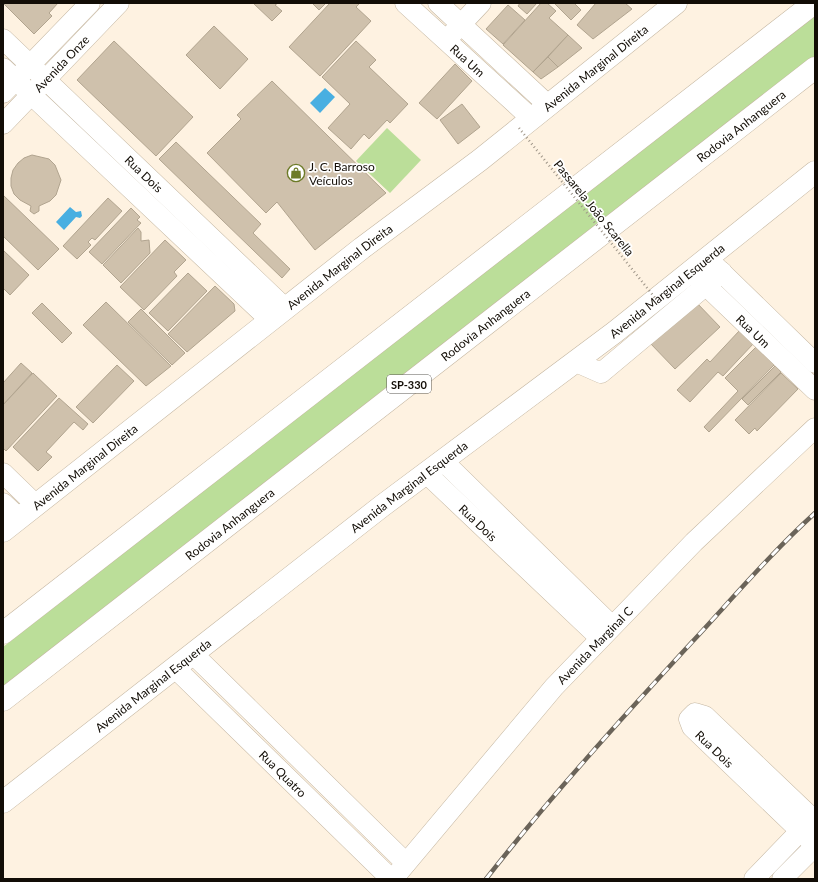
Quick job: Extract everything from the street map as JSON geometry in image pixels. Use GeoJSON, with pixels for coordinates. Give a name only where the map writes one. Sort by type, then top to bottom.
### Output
{"type":"FeatureCollection","features":[{"type":"Feature","properties":{"kind":"main road","name":"Avenida Marginal Direita"},"geometry":{"type":"LineString","coordinates":[[19,518],[277,314],[525,123],[676,3]]}},
{"type":"Feature","properties":{"kind":"main road"},"geometry":{"type":"LineString","coordinates":[[3,633],[814,3]]}},
{"type":"Feature","properties":{"kind":"main road","name":"Rodovia Anhanguera"},"geometry":{"type":"LineString","coordinates":[[3,700],[815,68]]}},
{"type":"Feature","properties":{"kind":"main road","name":"Avenida Marginal Esquerda"},"geometry":{"type":"LineString","coordinates":[[3,802],[426,473],[576,362],[656,299],[706,272],[815,172]]}},
{"type":"Feature","properties":{"kind":"street","name":"Avenida Onze"},"geometry":{"type":"LineString","coordinates":[[7,80],[30,65],[90,3]]}},
{"type":"Feature","properties":{"kind":"street","name":"Avenida Onze"},"geometry":{"type":"LineString","coordinates":[[3,124],[119,3]]}},
{"type":"Feature","properties":{"kind":"street","name":"Rua Um"},"geometry":{"type":"LineString","coordinates":[[404,3],[446,41],[525,123]]}},
{"type":"Feature","properties":{"kind":"street"},"geometry":{"type":"LineString","coordinates":[[446,41],[481,3]]}},
{"type":"Feature","properties":{"kind":"street","name":"Rua Um"},"geometry":{"type":"LineString","coordinates":[[445,5],[461,24],[548,105]]}},
{"type":"Feature","properties":{"kind":"street"},"geometry":{"type":"LineString","coordinates":[[429,26],[445,5]]}},
{"type":"Feature","properties":{"kind":"street","name":"Rua Dois"},"geometry":{"type":"LineString","coordinates":[[3,39],[277,314]]}},
{"type":"Feature","properties":{"kind":"street","name":"Rua Dois"},"geometry":{"type":"LineString","coordinates":[[7,80],[31,95],[277,314]]}},
{"type":"Feature","properties":{"kind":"street","name":"Rua Um"},"geometry":{"type":"LineString","coordinates":[[706,272],[815,363]]}},
{"type":"Feature","properties":{"kind":"street","name":"Rua Um"},"geometry":{"type":"LineString","coordinates":[[706,272],[815,390]]}},
{"type":"Feature","properties":{"kind":"street"},"geometry":{"type":"LineString","coordinates":[[576,362],[601,373],[706,272]]}},
{"type":"Feature","properties":{"kind":"street","name":"Avenida Marginal C"},"geometry":{"type":"LineString","coordinates":[[392,879],[539,704],[606,632],[694,542],[815,428]]}},
{"type":"Feature","properties":{"kind":"street","name":"Rua Dois"},"geometry":{"type":"LineString","coordinates":[[443,461],[606,632]]}},
{"type":"Feature","properties":{"kind":"street"},"geometry":{"type":"LineString","coordinates":[[3,473],[19,518]]}},
{"type":"Feature","properties":{"kind":"street","name":"Rua Dois"},"geometry":{"type":"LineString","coordinates":[[426,473],[606,632]]}},
{"type":"Feature","properties":{"kind":"street"},"geometry":{"type":"LineString","coordinates":[[3,502],[19,518]]}},
{"type":"Feature","properties":{"kind":"street","name":"Rua Quatro"},"geometry":{"type":"LineString","coordinates":[[193,654],[406,864]]}},
{"type":"Feature","properties":{"kind":"street","name":"Rua Quatro"},"geometry":{"type":"LineString","coordinates":[[175,668],[392,879]]}},
{"type":"Feature","properties":{"kind":"street","name":"Rua Dois"},"geometry":{"type":"LineString","coordinates":[[811,822],[692,727],[689,719],[695,713],[705,716],[811,822],[815,845]]}},
{"type":"Feature","properties":{"kind":"street"},"geometry":{"type":"LineString","coordinates":[[754,879],[811,822]]}},
{"type":"Feature","properties":{"kind":"street"},"geometry":{"type":"LineString","coordinates":[[782,879],[815,845]]}},
{"type":"Feature","properties":{"kind":"path","name":"Passarela João Scarella"},"geometry":{"type":"LineString","coordinates":[[525,123],[656,299]]}},
{"type":"Feature","properties":{"kind":"green space"},"geometry":{"type":"Polygon","coordinates":[[[815,14],[815,56],[3,687],[3,647],[815,14]]]}},
{"type":"Feature","properties":{"kind":"green space"},"geometry":{"type":"Polygon","coordinates":[[[387,128],[421,160],[390,193],[356,161],[387,128]]]}},
{"type":"Feature","properties":{"kind":"water"},"geometry":{"type":"Polygon","coordinates":[[[325,88],[335,97],[320,113],[310,103],[325,88]]]}},
{"type":"Feature","properties":{"kind":"water"},"geometry":{"type":"Polygon","coordinates":[[[70,207],[76,212],[81,211],[82,216],[80,218],[76,217],[64,230],[56,222],[70,207]]]}},
{"type":"Feature","properties":{"kind":"building"},"geometry":{"type":"Polygon","coordinates":[[[3,3],[58,3],[49,13],[52,16],[34,34],[3,3]]]}},
{"type":"Feature","properties":{"kind":"building"},"geometry":{"type":"Polygon","coordinates":[[[253,3],[278,3],[275,5],[282,11],[272,21],[253,3]]]}},
{"type":"Feature","properties":{"kind":"building"},"geometry":{"type":"Polygon","coordinates":[[[312,3],[326,3],[319,10],[312,3]]]}},
{"type":"Feature","properties":{"kind":"building"},"geometry":{"type":"Polygon","coordinates":[[[330,3],[360,3],[356,7],[371,21],[320,76],[289,47],[330,3]]]}},
{"type":"Feature","properties":{"kind":"building"},"geometry":{"type":"Polygon","coordinates":[[[520,3],[537,3],[527,14],[518,6],[520,3]]]}},
{"type":"Feature","properties":{"kind":"building"},"geometry":{"type":"Polygon","coordinates":[[[541,3],[547,3],[556,11],[549,18],[568,35],[533,72],[503,45],[541,3]]]}},
{"type":"Feature","properties":{"kind":"building"},"geometry":{"type":"Polygon","coordinates":[[[554,3],[574,3],[581,10],[571,20],[554,3]]]}},
{"type":"Feature","properties":{"kind":"building"},"geometry":{"type":"Polygon","coordinates":[[[596,3],[625,3],[632,9],[593,39],[577,25],[596,3]]]}},
{"type":"Feature","properties":{"kind":"building"},"geometry":{"type":"Polygon","coordinates":[[[508,5],[525,20],[503,44],[486,29],[508,5]]]}},
{"type":"Feature","properties":{"kind":"building"},"geometry":{"type":"Polygon","coordinates":[[[214,26],[248,59],[220,89],[186,55],[214,26]]]}},
{"type":"Feature","properties":{"kind":"building"},"geometry":{"type":"Polygon","coordinates":[[[568,35],[582,48],[558,67],[548,57],[568,35]]]}},
{"type":"Feature","properties":{"kind":"building"},"geometry":{"type":"Polygon","coordinates":[[[114,41],[193,117],[156,156],[77,80],[114,41]]]}},
{"type":"Feature","properties":{"kind":"building"},"geometry":{"type":"Polygon","coordinates":[[[356,41],[376,60],[369,67],[408,104],[390,123],[387,120],[369,139],[364,134],[351,149],[328,128],[350,104],[322,77],[356,41]]]}},
{"type":"Feature","properties":{"kind":"building"},"geometry":{"type":"Polygon","coordinates":[[[548,57],[558,67],[541,79],[533,72],[548,57]]]}},
{"type":"Feature","properties":{"kind":"building"},"geometry":{"type":"Polygon","coordinates":[[[455,64],[472,81],[437,119],[419,103],[455,64]]]}},
{"type":"Feature","properties":{"kind":"building","name":"J. C. Barroso Veículos"},"geometry":{"type":"Polygon","coordinates":[[[272,81],[386,193],[315,250],[277,202],[266,213],[207,153],[241,119],[237,115],[272,81]]]}},
{"type":"Feature","properties":{"kind":"building"},"geometry":{"type":"Polygon","coordinates":[[[462,104],[480,127],[458,144],[440,120],[462,104]]]}},
{"type":"Feature","properties":{"kind":"building"},"geometry":{"type":"Polygon","coordinates":[[[176,142],[261,224],[253,233],[290,269],[282,278],[159,159],[176,142]]]}},
{"type":"Feature","properties":{"kind":"building"},"geometry":{"type":"Polygon","coordinates":[[[32,155],[49,159],[55,165],[61,180],[56,195],[50,201],[39,206],[39,211],[34,214],[30,211],[31,206],[20,200],[14,194],[11,186],[13,170],[24,158],[32,155]]]}},
{"type":"Feature","properties":{"kind":"building"},"geometry":{"type":"Polygon","coordinates":[[[3,195],[59,249],[38,270],[3,236],[3,195]]]}},
{"type":"Feature","properties":{"kind":"building"},"geometry":{"type":"Polygon","coordinates":[[[108,198],[122,211],[95,240],[92,238],[88,242],[91,245],[77,259],[63,246],[108,198]]]}},
{"type":"Feature","properties":{"kind":"building"},"geometry":{"type":"Polygon","coordinates":[[[131,208],[140,217],[137,220],[141,223],[102,264],[89,252],[131,208]]]}},
{"type":"Feature","properties":{"kind":"building"},"geometry":{"type":"Polygon","coordinates":[[[138,228],[141,232],[141,241],[149,240],[150,253],[121,283],[103,265],[138,228]]]}},
{"type":"Feature","properties":{"kind":"building"},"geometry":{"type":"Polygon","coordinates":[[[165,240],[186,260],[174,272],[177,276],[144,310],[120,287],[165,240]]]}},
{"type":"Feature","properties":{"kind":"building"},"geometry":{"type":"Polygon","coordinates":[[[3,250],[29,275],[10,295],[3,288],[3,250]]]}},
{"type":"Feature","properties":{"kind":"building"},"geometry":{"type":"Polygon","coordinates":[[[188,273],[207,291],[168,331],[149,313],[188,273]]]}},
{"type":"Feature","properties":{"kind":"building"},"geometry":{"type":"Polygon","coordinates":[[[215,286],[234,304],[235,311],[187,352],[168,334],[215,286]]]}},
{"type":"Feature","properties":{"kind":"building"},"geometry":{"type":"Polygon","coordinates":[[[695,301],[720,327],[675,369],[650,343],[695,301]]]}},
{"type":"Feature","properties":{"kind":"building"},"geometry":{"type":"Polygon","coordinates":[[[106,302],[171,366],[146,386],[83,325],[106,302]]]}},
{"type":"Feature","properties":{"kind":"building"},"geometry":{"type":"Polygon","coordinates":[[[42,303],[72,333],[62,343],[32,313],[42,303]]]}},
{"type":"Feature","properties":{"kind":"building"},"geometry":{"type":"Polygon","coordinates":[[[141,309],[185,353],[172,365],[128,322],[141,309]]]}},
{"type":"Feature","properties":{"kind":"building"},"geometry":{"type":"Polygon","coordinates":[[[740,330],[754,343],[723,376],[718,372],[690,402],[677,390],[707,359],[710,362],[740,330]]]}},
{"type":"Feature","properties":{"kind":"building"},"geometry":{"type":"Polygon","coordinates":[[[756,347],[774,365],[709,432],[704,427],[738,391],[725,378],[756,347]]]}},
{"type":"Feature","properties":{"kind":"building"},"geometry":{"type":"Polygon","coordinates":[[[21,363],[32,373],[3,405],[3,383],[21,363]]]}},
{"type":"Feature","properties":{"kind":"building"},"geometry":{"type":"Polygon","coordinates":[[[117,365],[134,381],[93,423],[76,407],[117,365]]]}},
{"type":"Feature","properties":{"kind":"building"},"geometry":{"type":"Polygon","coordinates":[[[775,366],[781,372],[748,405],[742,399],[775,366]]]}},
{"type":"Feature","properties":{"kind":"building"},"geometry":{"type":"Polygon","coordinates":[[[33,373],[57,396],[6,451],[3,448],[3,405],[33,373]]]}},
{"type":"Feature","properties":{"kind":"building"},"geometry":{"type":"Polygon","coordinates":[[[781,373],[798,389],[757,431],[755,428],[749,434],[735,420],[781,373]]]}},
{"type":"Feature","properties":{"kind":"building"},"geometry":{"type":"Polygon","coordinates":[[[59,398],[88,424],[83,430],[74,422],[46,452],[52,457],[38,471],[13,447],[59,398]]]}},
{"type":"Feature","properties":{"kind":"railway"},"geometry":{"type":"LineString","coordinates":[[486,879],[535,818],[612,729],[752,576],[815,513]]}},
{"type":"Feature","properties":{"kind":"place","name":"J. C. Barroso Veículos"},"geometry":{"type":"Point","coordinates":[296,173]}}]}
